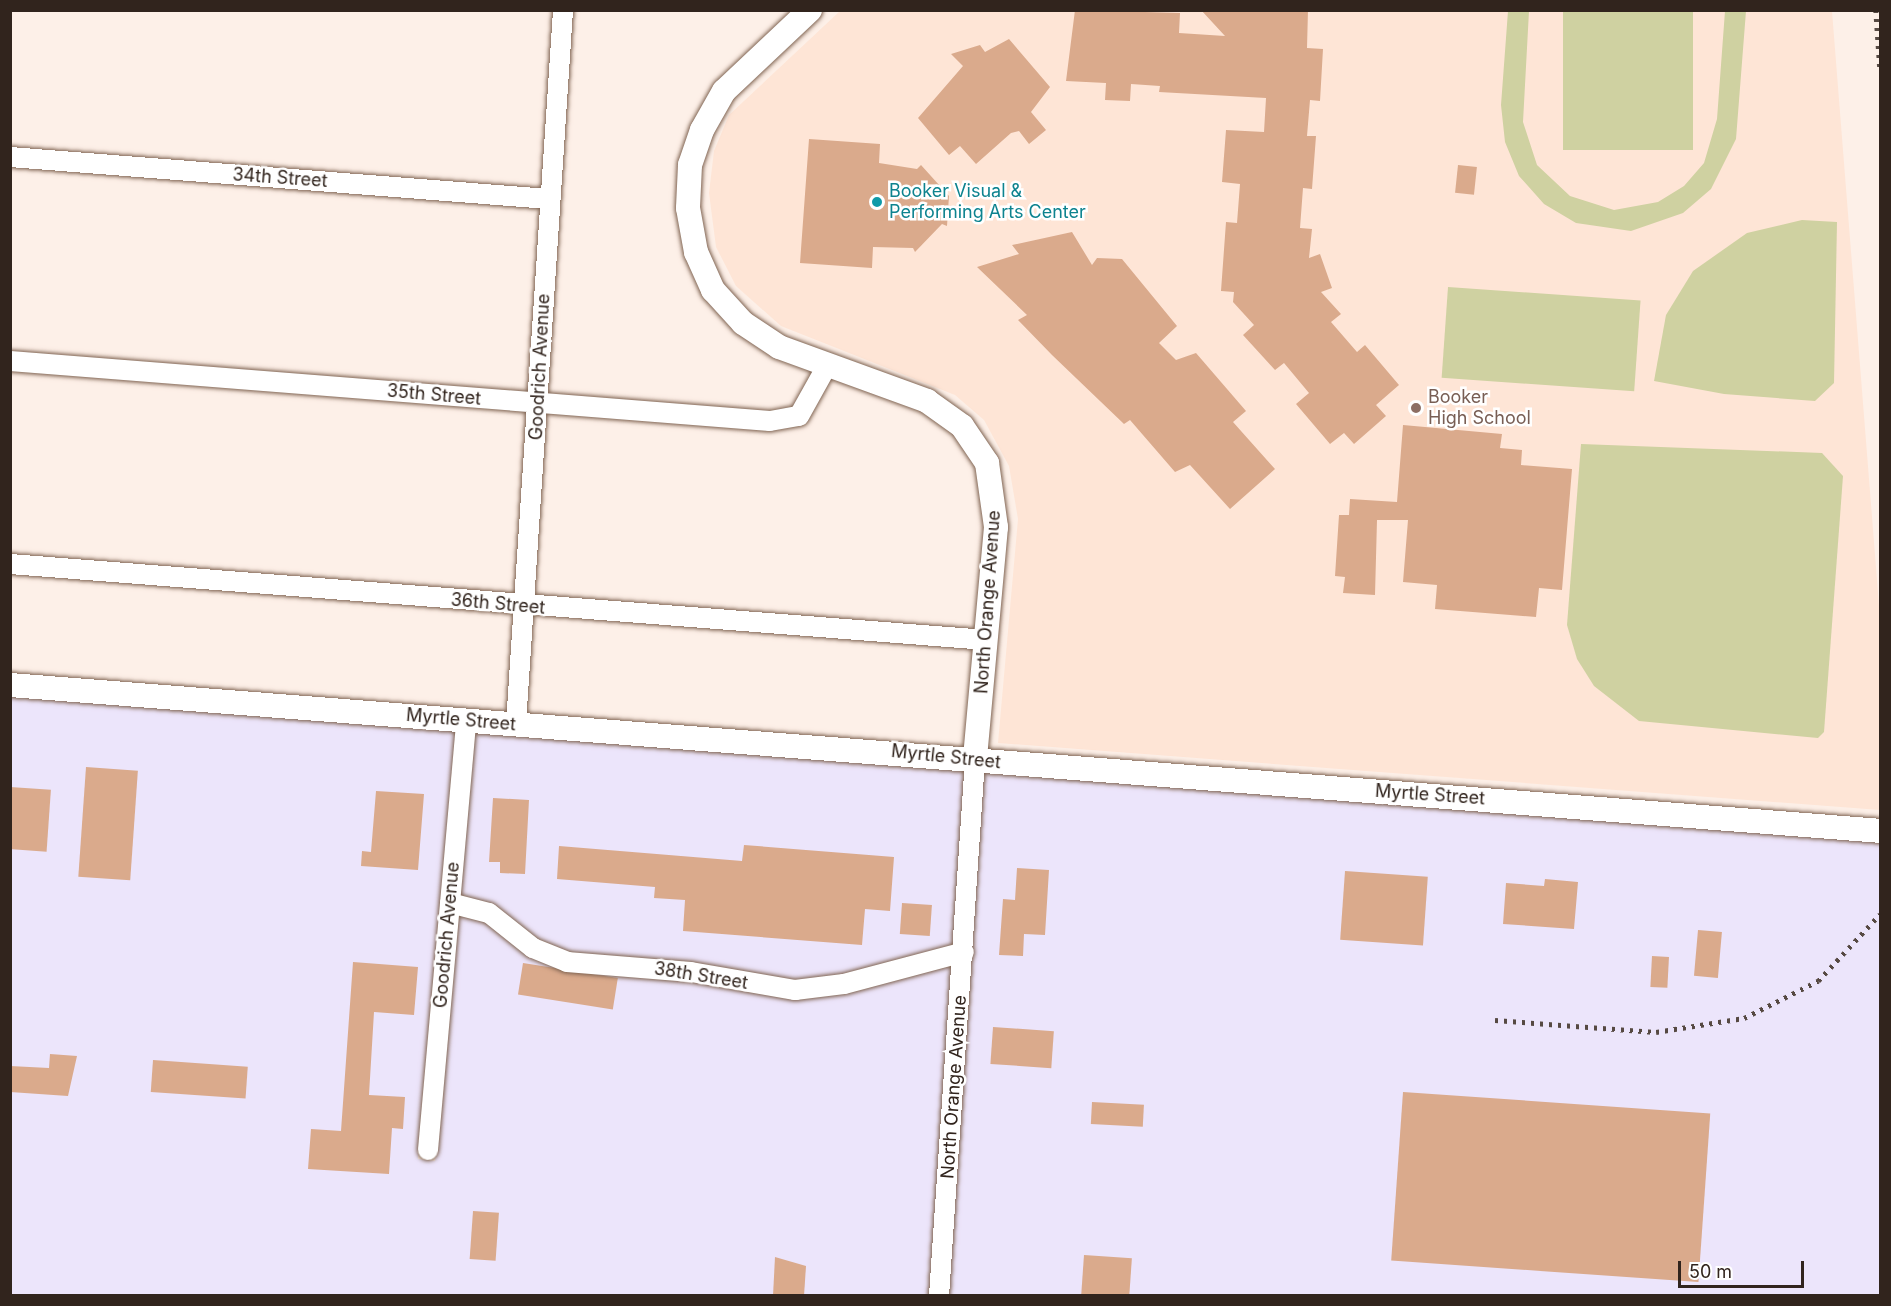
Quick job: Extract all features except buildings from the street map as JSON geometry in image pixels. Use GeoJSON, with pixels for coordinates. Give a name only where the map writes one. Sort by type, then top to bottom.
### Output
{"type":"FeatureCollection","features":[{"type":"Feature","properties":{"kind":"street","name":"Goodrich Avenue"},"geometry":{"type":"LineString","coordinates":[[516,724],[563,10]]}},
{"type":"Feature","properties":{"kind":"street","name":"North Orange Avenue"},"geometry":{"type":"LineString","coordinates":[[810,10],[724,92],[690,165],[688,208],[696,252],[713,290],[743,323],[779,347],[927,401],[962,426],[987,463],[996,507],[975,759],[964,952],[939,1296]]}},
{"type":"Feature","properties":{"kind":"street","name":"34th Street"},"geometry":{"type":"LineString","coordinates":[[10,157],[549,199]]}},
{"type":"Feature","properties":{"kind":"street","name":"35th Street"},"geometry":{"type":"LineString","coordinates":[[10,361],[787,421],[809,405],[827,366]]}},
{"type":"Feature","properties":{"kind":"street","name":"36th Street"},"geometry":{"type":"LineString","coordinates":[[10,564],[523,606],[986,640]]}},
{"type":"Feature","properties":{"kind":"street","name":"Myrtle Street"},"geometry":{"type":"LineString","coordinates":[[10,685],[1881,831]]}},
{"type":"Feature","properties":{"kind":"street","name":"Goodrich Avenue"},"geometry":{"type":"LineString","coordinates":[[428,1150],[466,720]]}},
{"type":"Feature","properties":{"kind":"street","name":"38th Street"},"geometry":{"type":"LineString","coordinates":[[450,903],[489,913],[533,948],[567,962],[691,972],[795,990],[844,984],[964,952]]}},
{"type":"Feature","properties":{"kind":"shaded area","name":"Booker High School"},"geometry":{"type":"Polygon","coordinates":[[[840,11],[1832,11],[1880,618],[1880,810],[998,743],[1018,519],[1009,466],[984,420],[955,395],[781,326],[736,286],[716,247],[709,193],[714,151],[729,115],[840,11]]]}},
{"type":"Feature","properties":{"kind":"shaded area"},"geometry":{"type":"Polygon","coordinates":[[[10,695],[456,729],[418,1159],[435,1161],[474,730],[966,768],[930,1295],[11,1295],[10,695]]]}},
{"type":"Feature","properties":{"kind":"shaded area"},"geometry":{"type":"Polygon","coordinates":[[[983,770],[1880,841],[1880,1295],[948,1296],[983,770]]]}},
{"type":"Feature","properties":{"kind":"green space"},"geometry":{"type":"Polygon","coordinates":[[[1508,11],[1529,11],[1523,122],[1537,165],[1570,196],[1614,210],[1658,202],[1684,186],[1704,163],[1717,119],[1725,11],[1746,11],[1736,139],[1711,189],[1683,213],[1631,231],[1576,223],[1544,204],[1519,176],[1505,142],[1501,105],[1508,11]]]}},
{"type":"Feature","properties":{"kind":"green space"},"geometry":{"type":"Polygon","coordinates":[[[1563,11],[1693,11],[1693,150],[1563,150],[1563,11]]]}},
{"type":"Feature","properties":{"kind":"green space"},"geometry":{"type":"Polygon","coordinates":[[[1802,220],[1837,222],[1834,383],[1815,401],[1724,394],[1654,381],[1666,315],[1693,271],[1747,233],[1802,220]]]}},
{"type":"Feature","properties":{"kind":"green space"},"geometry":{"type":"Polygon","coordinates":[[[1448,287],[1641,300],[1634,391],[1442,378],[1448,287]]]}},
{"type":"Feature","properties":{"kind":"green space"},"geometry":{"type":"Polygon","coordinates":[[[1581,444],[1822,453],[1843,476],[1824,732],[1818,738],[1639,721],[1594,686],[1577,659],[1567,625],[1581,444]]]}},
{"type":"Feature","properties":{"kind":"railway"},"geometry":{"type":"LineString","coordinates":[[1876,10],[1880,69]]}},
{"type":"Feature","properties":{"kind":"railway"},"geometry":{"type":"LineString","coordinates":[[1495,1020],[1656,1032],[1744,1018],[1818,981],[1880,914]]}},
{"type":"Feature","properties":{"kind":"place","name":"Booker Visual & Performing Arts Center"},"geometry":{"type":"Point","coordinates":[877,202]}},
{"type":"Feature","properties":{"kind":"place","name":"Booker High School"},"geometry":{"type":"Point","coordinates":[1416,408]}}]}
